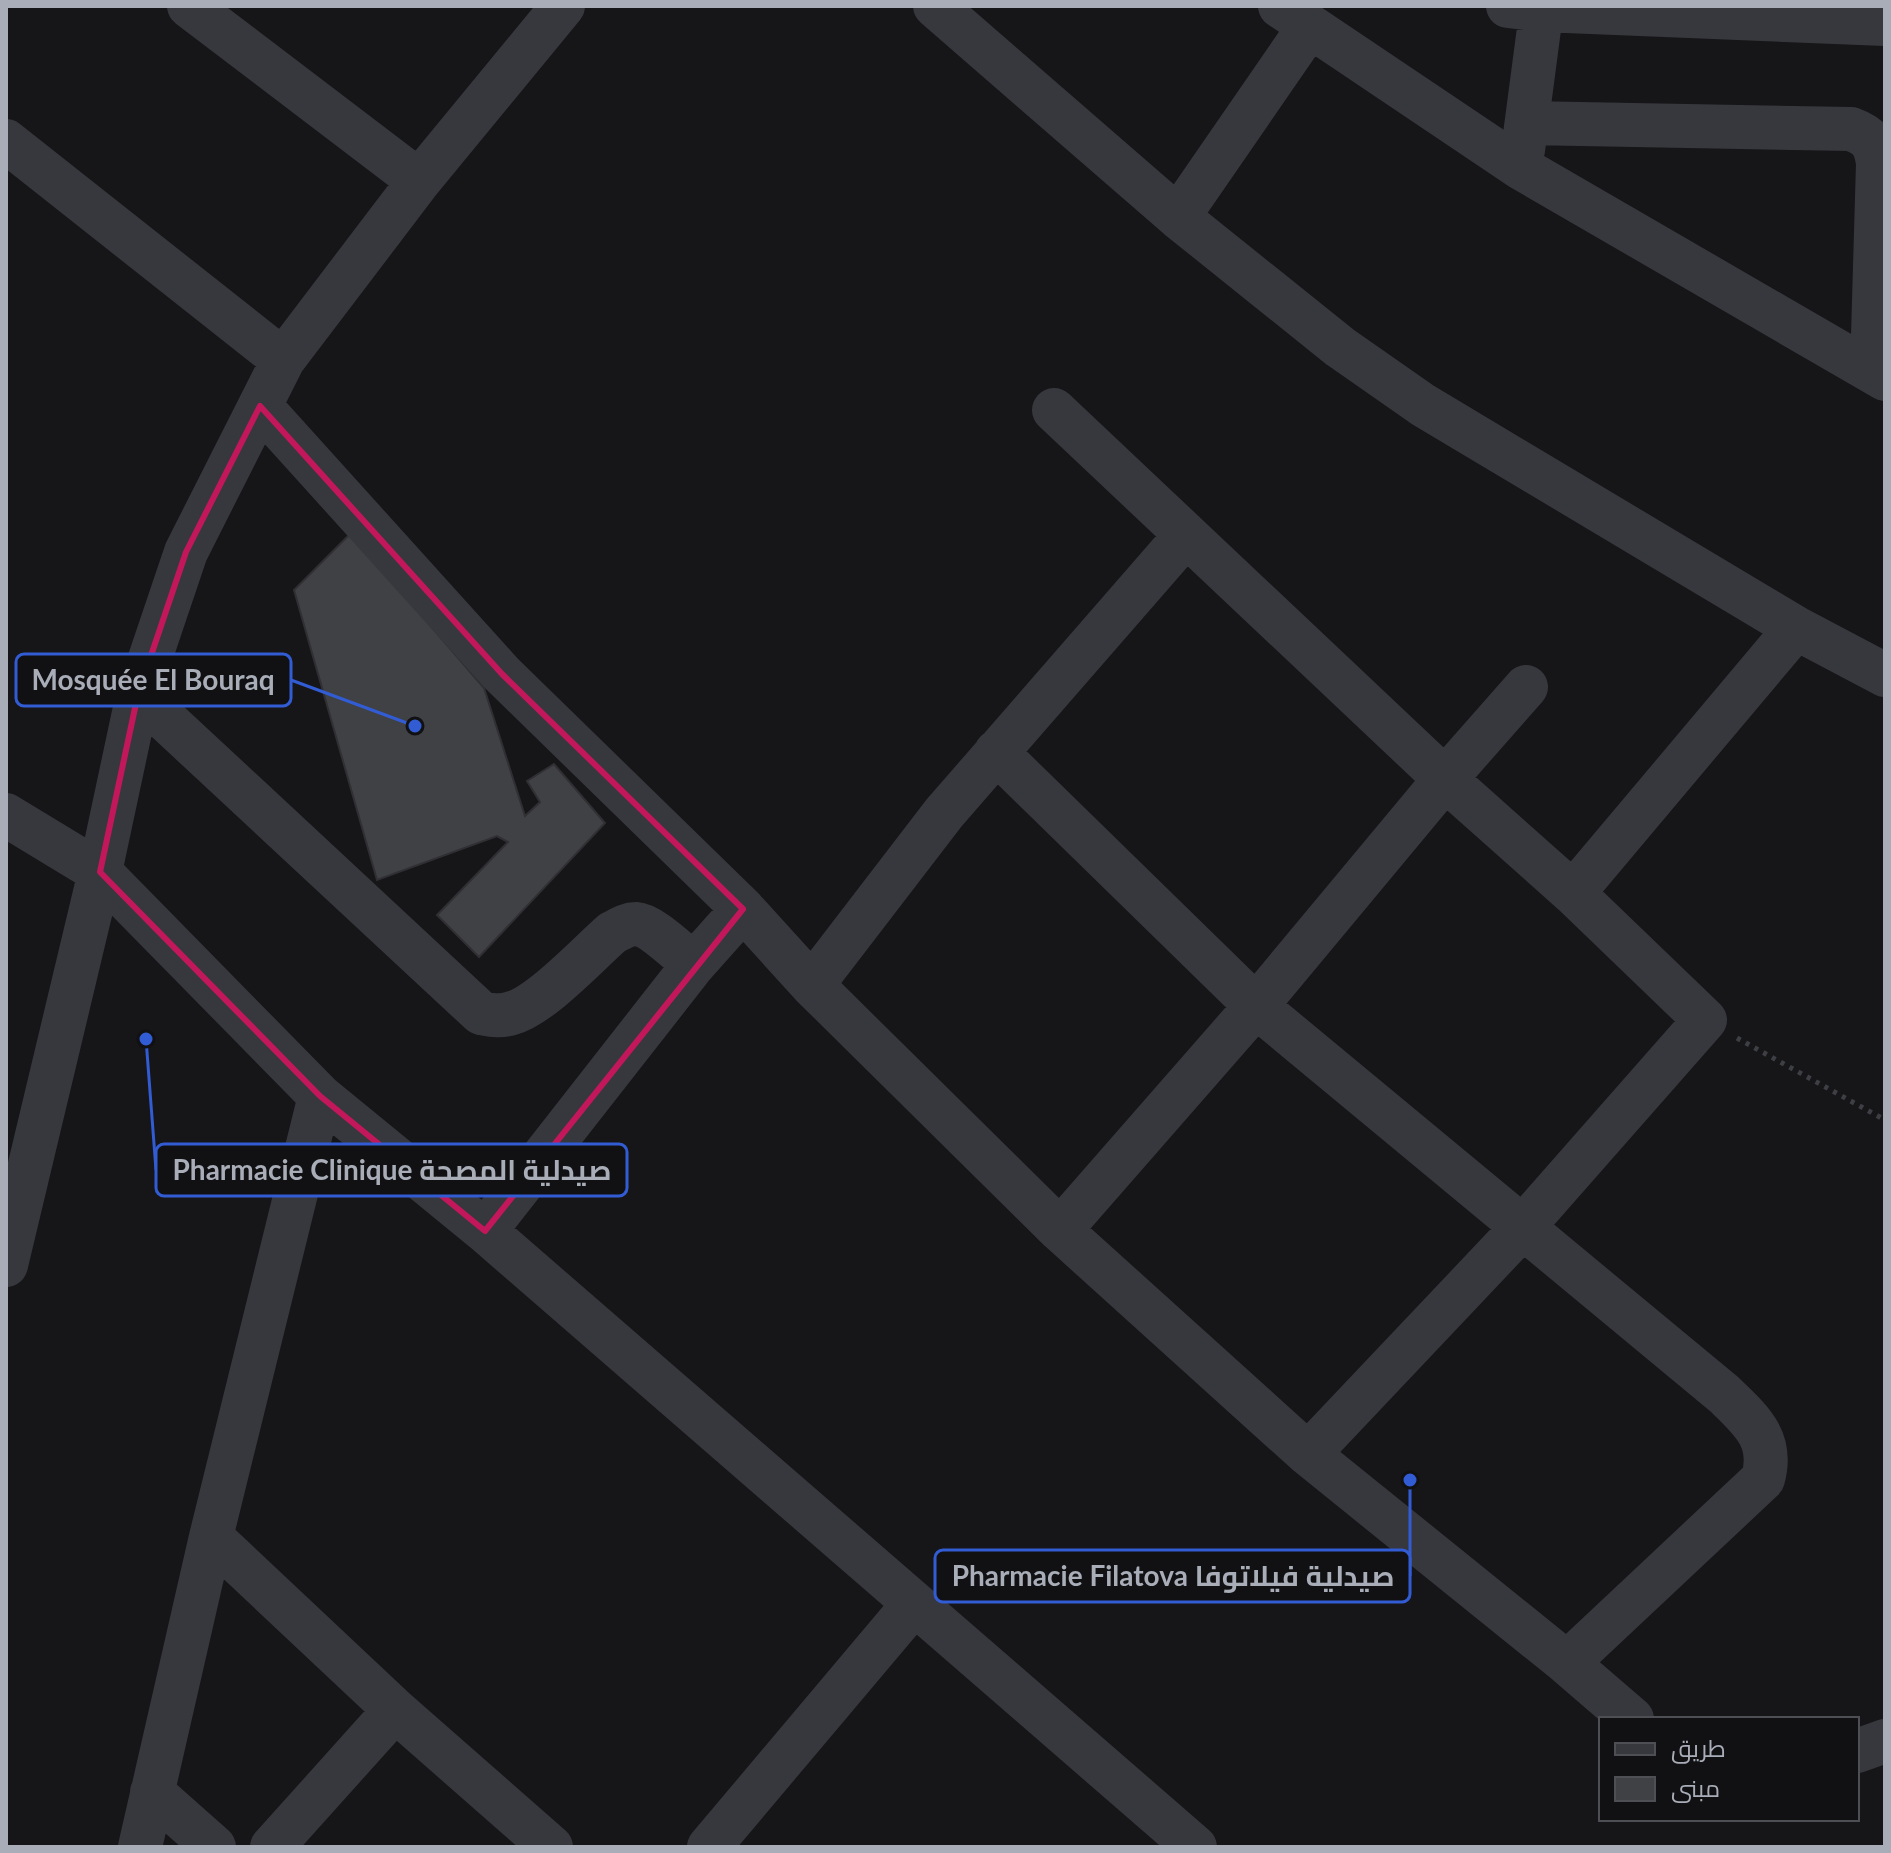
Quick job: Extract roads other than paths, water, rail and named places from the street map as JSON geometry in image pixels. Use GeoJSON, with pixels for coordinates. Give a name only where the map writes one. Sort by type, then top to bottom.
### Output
{"type":"FeatureCollection","features":[{"type":"Feature","properties":{"kind":"street"},"geometry":{"type":"LineString","coordinates":[[189,6],[419,181]]}},
{"type":"Feature","properties":{"kind":"street"},"geometry":{"type":"LineString","coordinates":[[6,1265],[100,872],[138,694],[186,552],[283,360],[419,181],[563,6]]}},
{"type":"Feature","properties":{"kind":"street"},"geometry":{"type":"LineString","coordinates":[[935,6],[1178,217],[1340,347],[1423,405],[1796,628],[1885,675]]}},
{"type":"Feature","properties":{"kind":"street"},"geometry":{"type":"LineString","coordinates":[[1521,168],[1527,123],[1531,7],[1885,24]]}},
{"type":"Feature","properties":{"kind":"street"},"geometry":{"type":"LineString","coordinates":[[1178,217],[1294,16],[1521,168],[1878,375]]}},
{"type":"Feature","properties":{"kind":"street"},"geometry":{"type":"LineString","coordinates":[[1527,123],[1851,129],[1865,134],[1874,143],[1878,163],[1878,375]]}},
{"type":"Feature","properties":{"kind":"street"},"geometry":{"type":"LineString","coordinates":[[7,145],[283,360]]}},
{"type":"Feature","properties":{"kind":"street"},"geometry":{"type":"LineString","coordinates":[[260,406],[502,674],[743,909],[812,985],[1060,1230],[1308,1454],[1630,1717]]}},
{"type":"Feature","properties":{"kind":"street"},"geometry":{"type":"LineString","coordinates":[[1054,410],[1445,779],[1573,893],[1705,1020],[1522,1228],[1308,1454]]}},
{"type":"Feature","properties":{"kind":"street"},"geometry":{"type":"LineString","coordinates":[[812,985],[944,813],[1186,535]]}},
{"type":"Feature","properties":{"kind":"street"},"geometry":{"type":"LineString","coordinates":[[1573,893],[1796,628]]}},
{"type":"Feature","properties":{"kind":"street"},"geometry":{"type":"LineString","coordinates":[[1060,1230],[1256,1006],[1526,687]]}},
{"type":"Feature","properties":{"kind":"street"},"geometry":{"type":"LineString","coordinates":[[138,694],[481,1013],[505,1015],[531,1005],[612,933],[635,924],[647,927],[694,964]]}},
{"type":"Feature","properties":{"kind":"street"},"geometry":{"type":"LineString","coordinates":[[996,752],[1256,1006],[1724,1394],[1761,1434],[1767,1464],[1763,1479],[1567,1663]]}},
{"type":"Feature","properties":{"kind":"street"},"geometry":{"type":"LineString","coordinates":[[6,815],[100,872],[320,1096],[485,1231],[1195,1847]]}},
{"type":"Feature","properties":{"kind":"street"},"geometry":{"type":"LineString","coordinates":[[485,1231],[694,964],[743,909]]}},
{"type":"Feature","properties":{"kind":"street"},"geometry":{"type":"LineString","coordinates":[[140,1847],[211,1537],[320,1096]]}},
{"type":"Feature","properties":{"kind":"street"},"geometry":{"type":"LineString","coordinates":[[211,1537],[395,1710],[551,1847]]}},
{"type":"Feature","properties":{"kind":"street"},"geometry":{"type":"LineString","coordinates":[[709,1847],[913,1605]]}},
{"type":"Feature","properties":{"kind":"street"},"geometry":{"type":"LineString","coordinates":[[272,1847],[395,1710]]}},
{"type":"Feature","properties":{"kind":"street"},"geometry":{"type":"LineString","coordinates":[[1859,1750],[1885,1741]]}},
{"type":"Feature","properties":{"kind":"street"},"geometry":{"type":"LineString","coordinates":[[152,1792],[214,1847]]}},
{"type":"Feature","properties":{"kind":"place","name":"Mosquée El Bouraq"},"geometry":{"type":"Point","coordinates":[415,726]}},
{"type":"Feature","properties":{"kind":"place","name":"Pharmacie Clinique صيدلية المصحة"},"geometry":{"type":"Point","coordinates":[146,1039]}},
{"type":"Feature","properties":{"kind":"place","name":"Pharmacie Filatova صيدلية فيلاتوفا"},"geometry":{"type":"Point","coordinates":[1410,1480]}}]}
